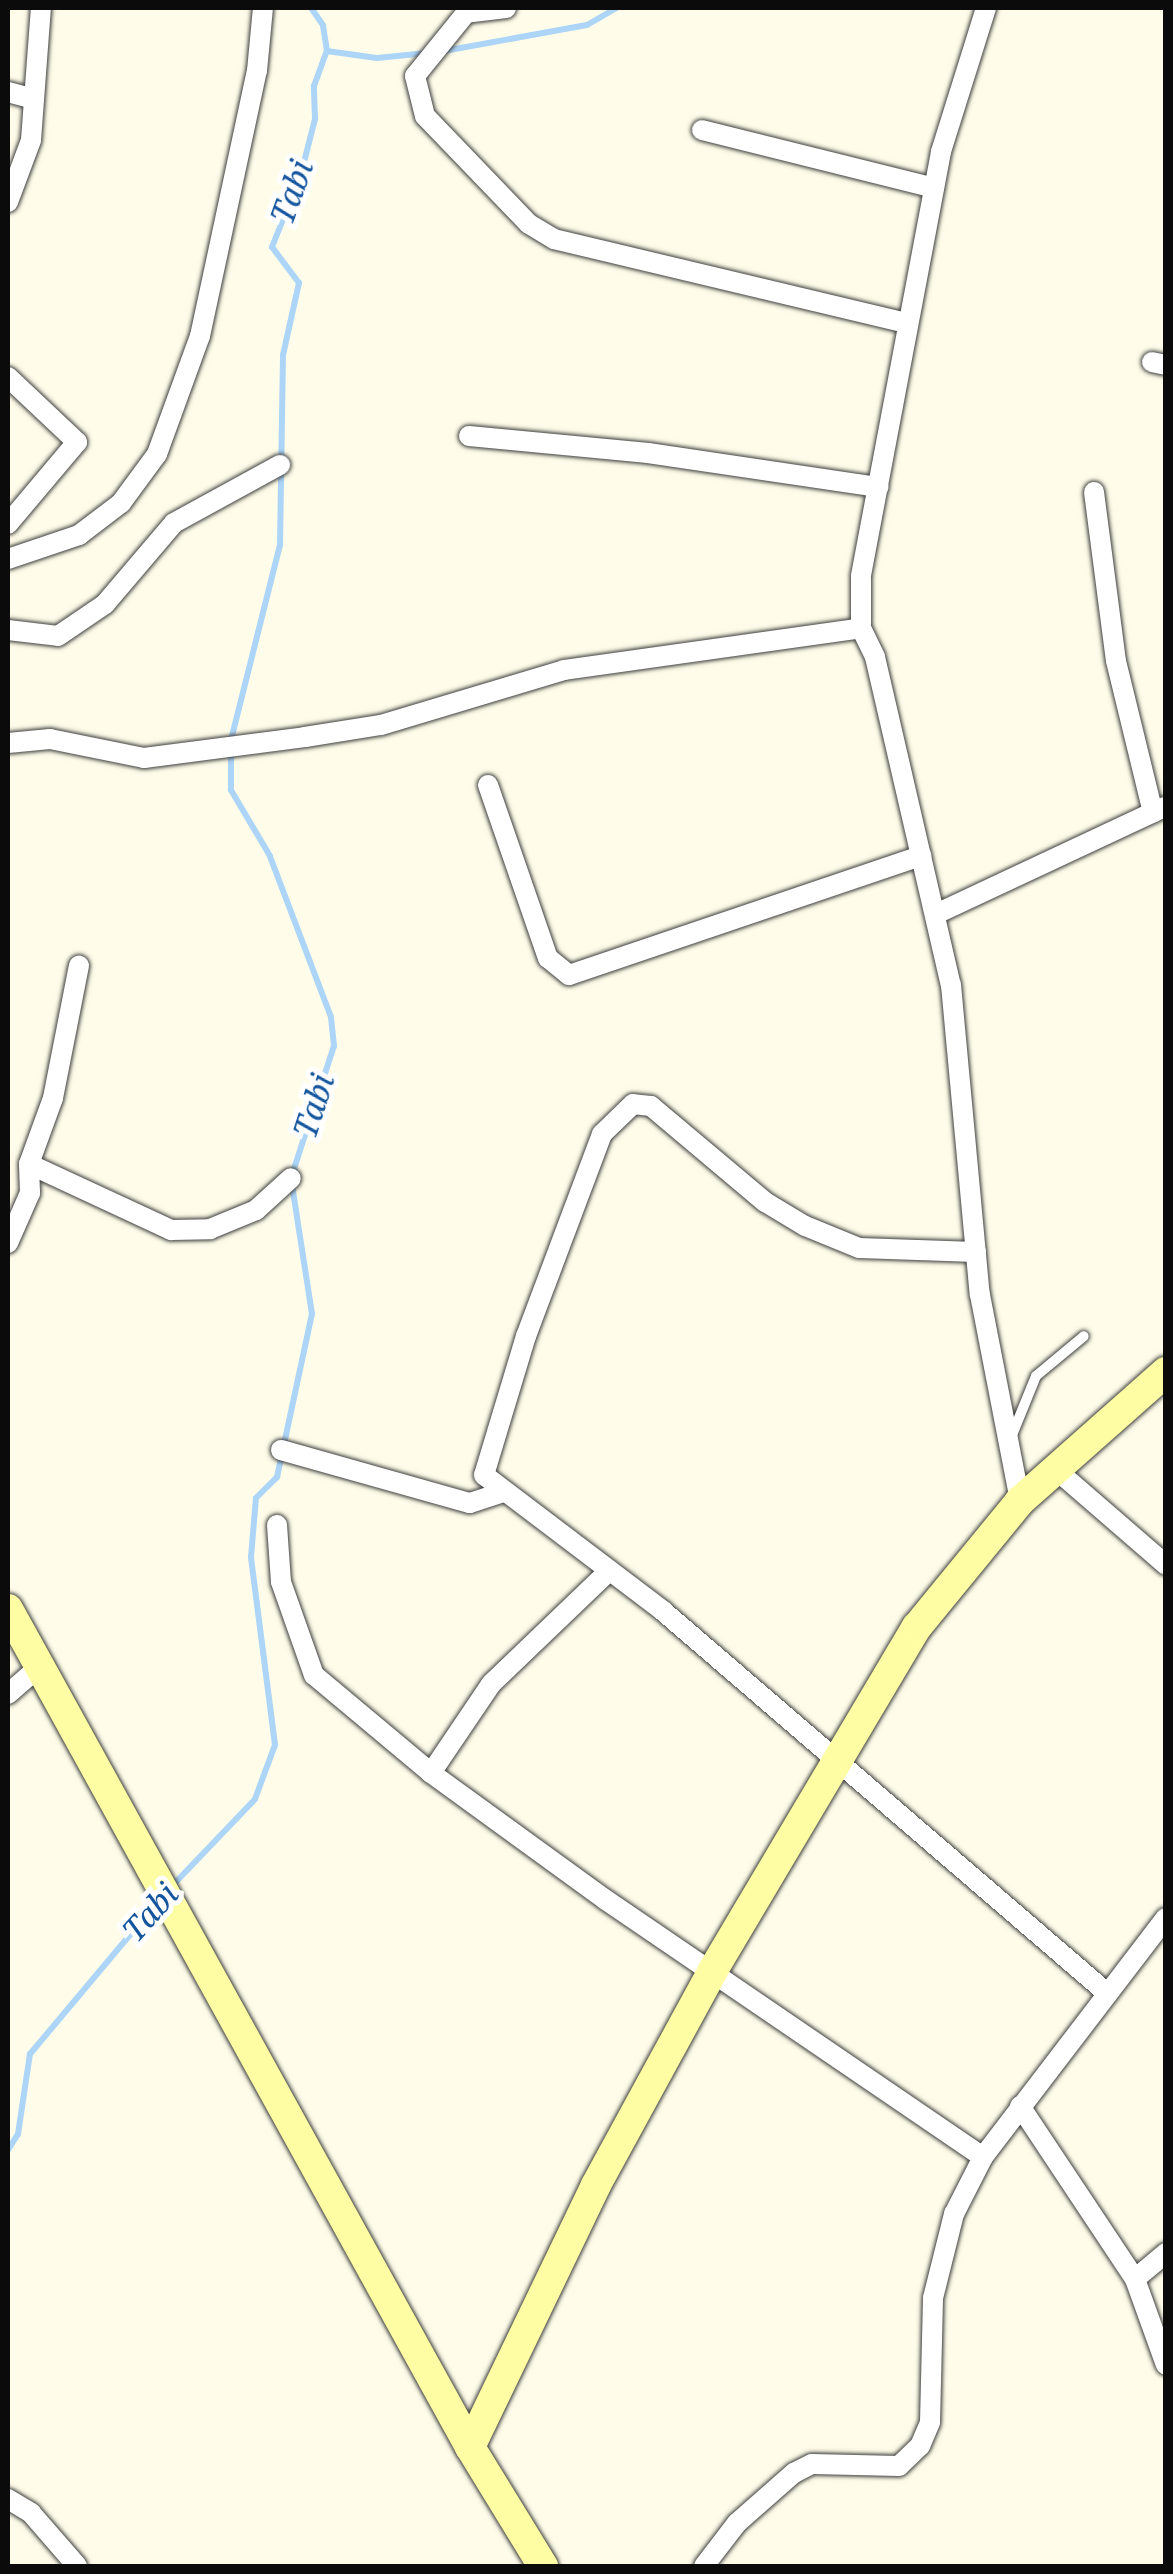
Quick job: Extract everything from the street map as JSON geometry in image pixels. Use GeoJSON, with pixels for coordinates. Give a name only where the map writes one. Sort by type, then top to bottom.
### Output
{"type":"FeatureCollection","features":[{"type":"Feature","properties":{"kind":"street"},"geometry":{"type":"LineString","coordinates":[[8,202],[31,140],[41,8]]}},
{"type":"Feature","properties":{"kind":"street"},"geometry":{"type":"LineString","coordinates":[[8,559],[79,535],[121,503],[157,454],[200,336],[257,70],[263,8]]}},
{"type":"Feature","properties":{"kind":"street"},"geometry":{"type":"LineString","coordinates":[[506,8],[466,13],[415,76],[425,116],[529,224],[570,243],[907,323]]}},
{"type":"Feature","properties":{"kind":"street"},"geometry":{"type":"LineString","coordinates":[[986,8],[934,188],[861,577],[860,628],[875,657],[952,985],[976,1252],[1006,1445],[1020,1501]]}},
{"type":"Feature","properties":{"kind":"street"},"geometry":{"type":"LineString","coordinates":[[8,92],[34,99]]}},
{"type":"Feature","properties":{"kind":"street"},"geometry":{"type":"LineString","coordinates":[[702,130],[934,188]]}},
{"type":"Feature","properties":{"kind":"street"},"geometry":{"type":"LineString","coordinates":[[8,377],[77,442],[8,524]]}},
{"type":"Feature","properties":{"kind":"street"},"geometry":{"type":"LineString","coordinates":[[470,436],[879,487]]}},
{"type":"Feature","properties":{"kind":"street"},"geometry":{"type":"LineString","coordinates":[[8,630],[58,636],[105,604],[174,523],[280,465]]}},
{"type":"Feature","properties":{"kind":"street"},"geometry":{"type":"LineString","coordinates":[[936,914],[1159,810],[1119,677],[1094,492]]}},
{"type":"Feature","properties":{"kind":"street"},"geometry":{"type":"LineString","coordinates":[[8,743],[50,739],[144,758],[305,737],[381,725],[564,670],[860,628]]}},
{"type":"Feature","properties":{"kind":"street"},"geometry":{"type":"LineString","coordinates":[[488,786],[548,958],[570,975],[921,856]]}},
{"type":"Feature","properties":{"kind":"street"},"geometry":{"type":"LineString","coordinates":[[8,1243],[30,1193],[29,1164],[54,1098],[79,966]]}},
{"type":"Feature","properties":{"kind":"street"},"geometry":{"type":"LineString","coordinates":[[976,1252],[872,1250],[805,1226],[765,1202],[651,1106],[634,1104],[602,1134],[482,1465],[500,1493],[608,1571],[1106,1993]]}},
{"type":"Feature","properties":{"kind":"street"},"geometry":{"type":"LineString","coordinates":[[29,1164],[171,1230],[210,1230],[256,1210],[291,1178]]}},
{"type":"Feature","properties":{"kind":"street"},"geometry":{"type":"LineString","coordinates":[[470,2447],[596,2186],[714,1970],[926,1614],[1020,1501],[1166,1372]]}},
{"type":"Feature","properties":{"kind":"street"},"geometry":{"type":"LineString","coordinates":[[281,1450],[470,1503],[500,1493]]}},
{"type":"Feature","properties":{"kind":"street"},"geometry":{"type":"LineString","coordinates":[[1053,1468],[1166,1565]]}},
{"type":"Feature","properties":{"kind":"street"},"geometry":{"type":"LineString","coordinates":[[277,1525],[281,1582],[314,1674],[431,1773],[983,2157]]}},
{"type":"Feature","properties":{"kind":"street"},"geometry":{"type":"LineString","coordinates":[[431,1773],[491,1684],[608,1571]]}},
{"type":"Feature","properties":{"kind":"street"},"geometry":{"type":"LineString","coordinates":[[8,1609],[470,2447],[543,2566]]}},
{"type":"Feature","properties":{"kind":"street"},"geometry":{"type":"LineString","coordinates":[[8,1694],[40,1666]]}},
{"type":"Feature","properties":{"kind":"street"},"geometry":{"type":"LineString","coordinates":[[704,2566],[737,2523],[794,2472],[812,2464],[899,2466],[920,2446],[930,2422],[930,2334],[941,2252],[983,2157],[1166,1918]]}},
{"type":"Feature","properties":{"kind":"street"},"geometry":{"type":"LineString","coordinates":[[1020,2106],[1135,2279],[1166,2365]]}},
{"type":"Feature","properties":{"kind":"street"},"geometry":{"type":"LineString","coordinates":[[1135,2279],[1166,2253]]}},
{"type":"Feature","properties":{"kind":"street"},"geometry":{"type":"LineString","coordinates":[[8,2500],[31,2513],[77,2566]]}},
{"type":"Feature","properties":{"kind":"lane"},"geometry":{"type":"LineString","coordinates":[[1006,1445],[1020,1426],[1036,1376],[1084,1336]]}},
{"type":"Feature","properties":{"kind":"waterway","name":"Tabi"},"geometry":{"type":"LineString","coordinates":[[231,740],[280,545],[283,355],[299,283],[272,247],[301,174],[315,119],[314,86],[327,51],[323,25],[311,8]]}},
{"type":"Feature","properties":{"kind":"waterway"},"geometry":{"type":"LineString","coordinates":[[444,51],[587,25],[616,8]]}},
{"type":"Feature","properties":{"kind":"waterway"},"geometry":{"type":"LineString","coordinates":[[327,51],[377,58],[427,53]]}},
{"type":"Feature","properties":{"kind":"waterway","name":"Tabi"},"geometry":{"type":"LineString","coordinates":[[172,1886],[255,1799],[275,1745],[251,1557],[256,1498],[277,1477],[312,1314],[291,1178],[334,1046],[331,1017],[270,856],[231,790],[231,753]]}},
{"type":"Feature","properties":{"kind":"waterway","name":"Tabi"},"geometry":{"type":"LineString","coordinates":[[8,2150],[18,2134],[30,2054],[160,1899]]}}]}
